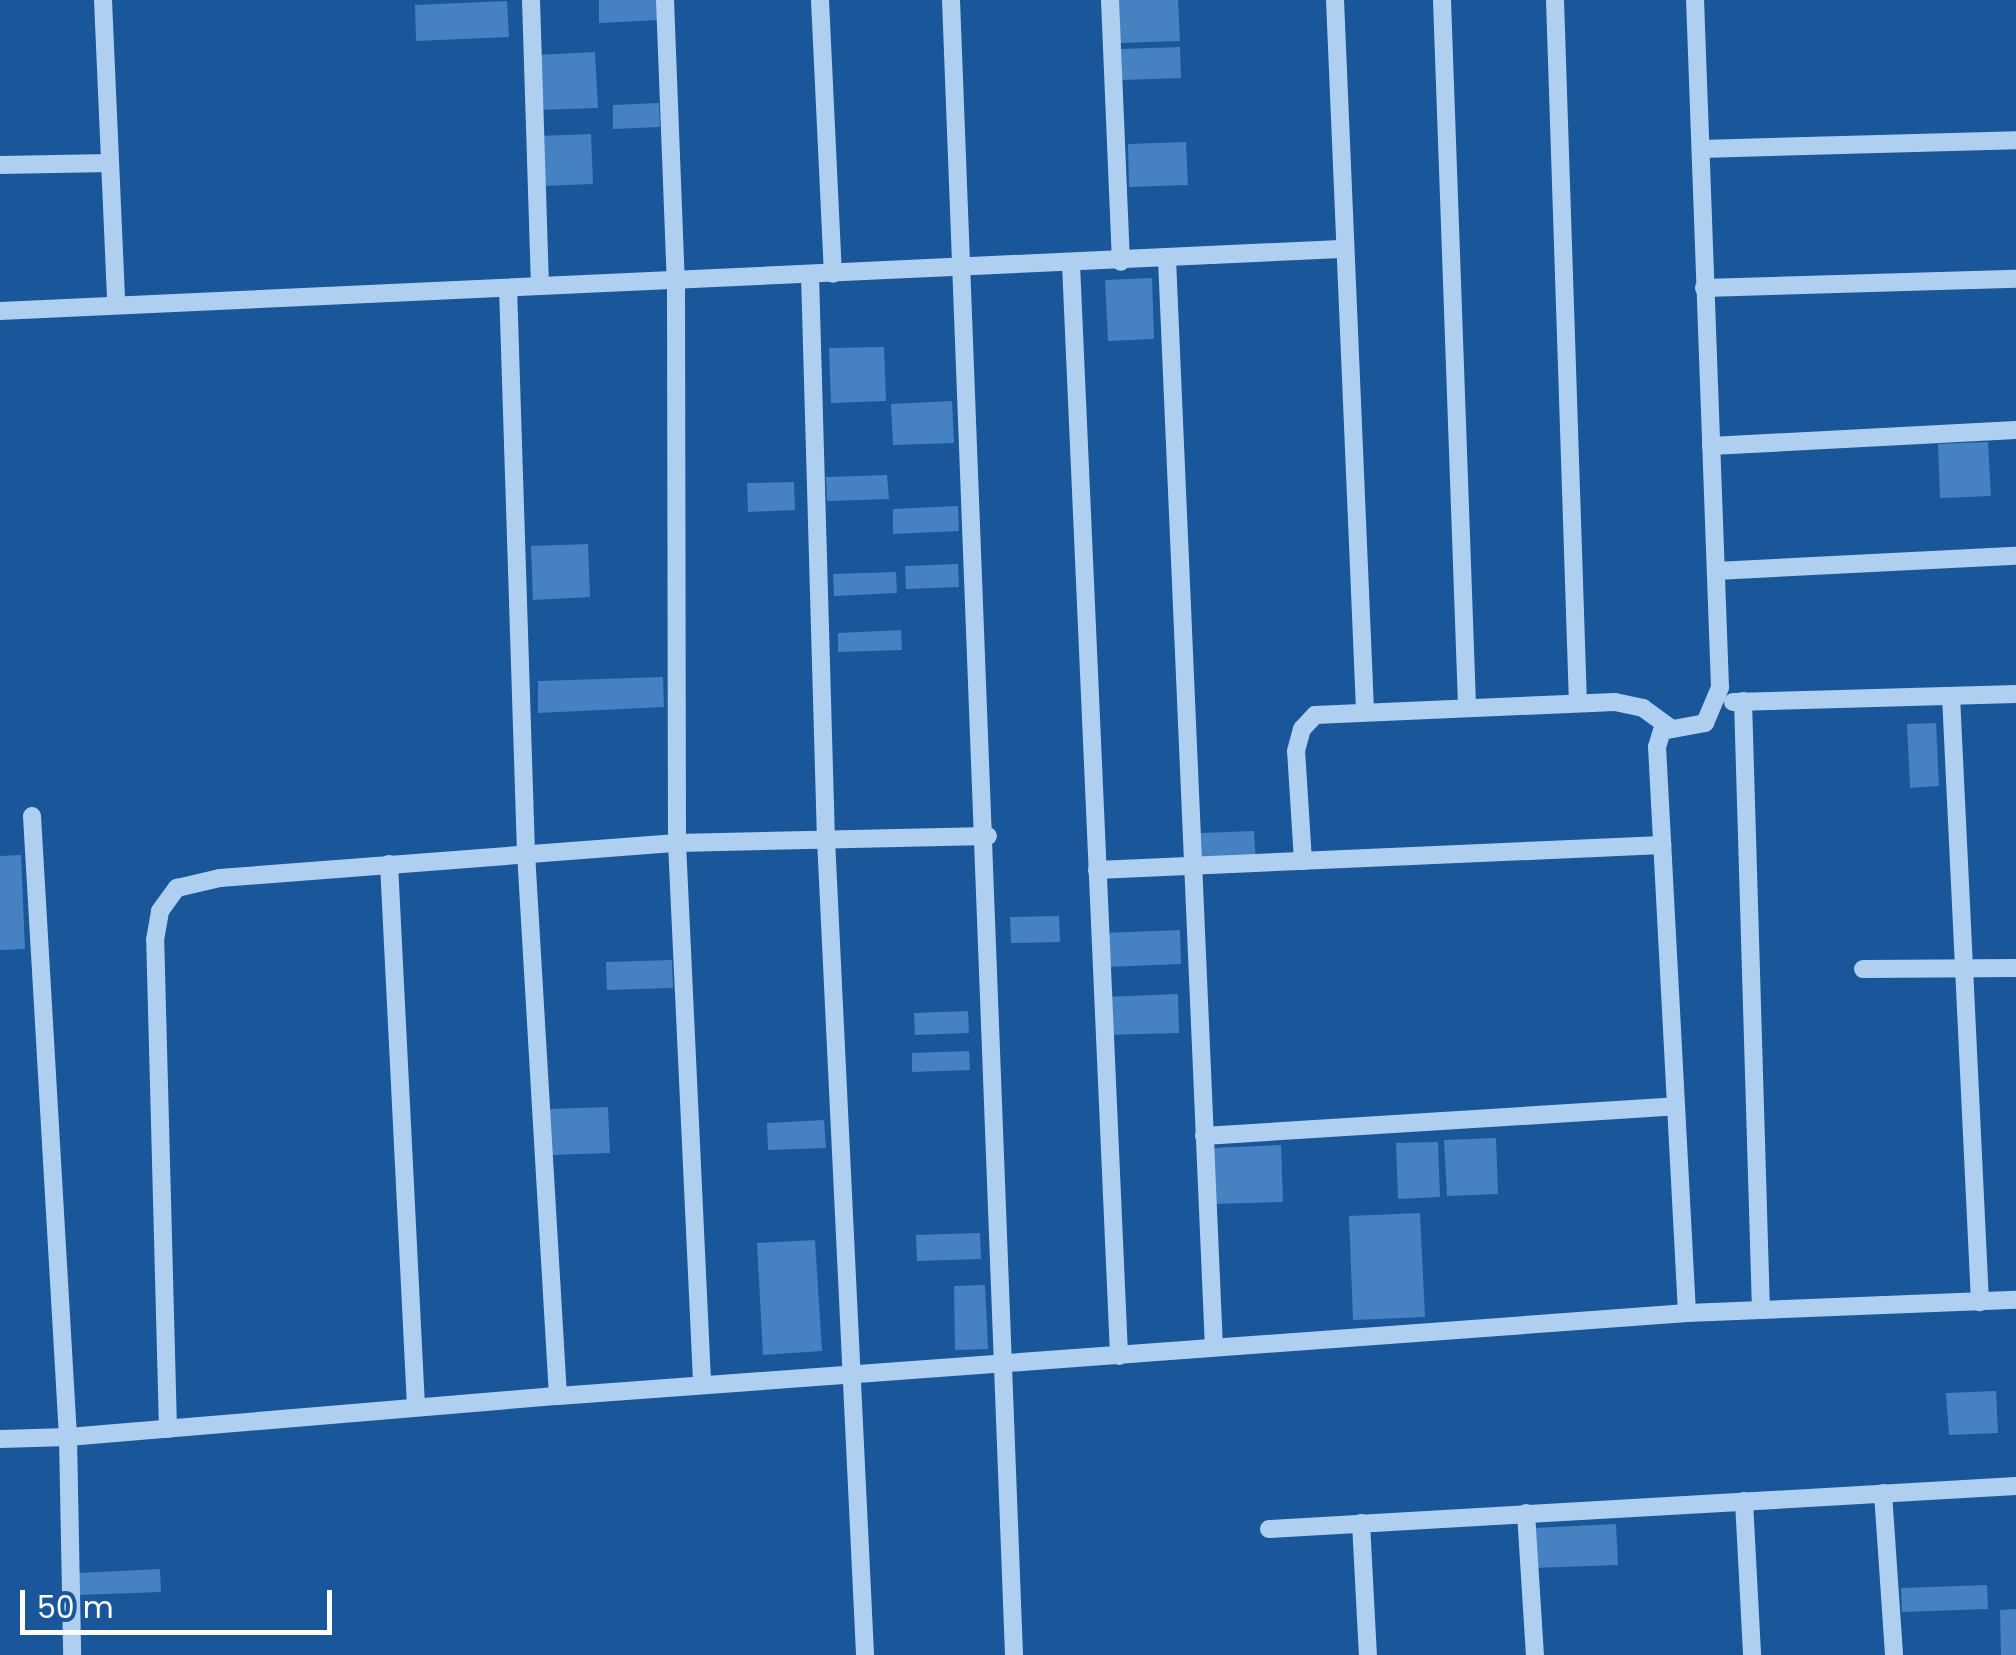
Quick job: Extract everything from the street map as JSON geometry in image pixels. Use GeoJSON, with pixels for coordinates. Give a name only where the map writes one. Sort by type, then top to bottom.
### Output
{"type":"FeatureCollection","features":[{"type":"Feature","properties":{"kind":"street"},"geometry":{"type":"LineString","coordinates":[[104,0],[116,304]]}},
{"type":"Feature","properties":{"kind":"street"},"geometry":{"type":"LineString","coordinates":[[531,0],[540,286]]}},
{"type":"Feature","properties":{"kind":"street"},"geometry":{"type":"LineString","coordinates":[[665,0],[676,280],[677,843],[702,1382]]}},
{"type":"Feature","properties":{"kind":"street"},"geometry":{"type":"LineString","coordinates":[[820,0],[833,274]]}},
{"type":"Feature","properties":{"kind":"street"},"geometry":{"type":"LineString","coordinates":[[951,0],[966,268],[988,836],[1014,1655]]}},
{"type":"Feature","properties":{"kind":"street"},"geometry":{"type":"LineString","coordinates":[[1110,0],[1122,262]]}},
{"type":"Feature","properties":{"kind":"street"},"geometry":{"type":"LineString","coordinates":[[1335,0],[1341,249],[1365,710]]}},
{"type":"Feature","properties":{"kind":"street"},"geometry":{"type":"LineString","coordinates":[[1442,0],[1467,706]]}},
{"type":"Feature","properties":{"kind":"street"},"geometry":{"type":"LineString","coordinates":[[1555,0],[1578,703]]}},
{"type":"Feature","properties":{"kind":"street"},"geometry":{"type":"LineString","coordinates":[[1688,1313],[1657,747],[1658,735],[1671,728],[1705,724],[1718,702],[1695,0]]}},
{"type":"Feature","properties":{"kind":"street"},"geometry":{"type":"LineString","coordinates":[[1701,149],[2016,140]]}},
{"type":"Feature","properties":{"kind":"street"},"geometry":{"type":"LineString","coordinates":[[0,166],[110,162]]}},
{"type":"Feature","properties":{"kind":"street"},"geometry":{"type":"LineString","coordinates":[[0,311],[1341,249]]}},
{"type":"Feature","properties":{"kind":"street"},"geometry":{"type":"LineString","coordinates":[[1167,259],[1214,1347]]}},
{"type":"Feature","properties":{"kind":"street"},"geometry":{"type":"LineString","coordinates":[[1071,264],[1119,1356]]}},
{"type":"Feature","properties":{"kind":"street"},"geometry":{"type":"LineString","coordinates":[[810,275],[826,838],[865,1655]]}},
{"type":"Feature","properties":{"kind":"street"},"geometry":{"type":"LineString","coordinates":[[1704,288],[2016,279]]}},
{"type":"Feature","properties":{"kind":"street"},"geometry":{"type":"LineString","coordinates":[[508,288],[526,853],[558,1396]]}},
{"type":"Feature","properties":{"kind":"street"},"geometry":{"type":"LineString","coordinates":[[1710,446],[2016,430]]}},
{"type":"Feature","properties":{"kind":"street"},"geometry":{"type":"LineString","coordinates":[[1716,571],[2016,556]]}},
{"type":"Feature","properties":{"kind":"street"},"geometry":{"type":"LineString","coordinates":[[1718,702],[2016,694]]}},
{"type":"Feature","properties":{"kind":"street"},"geometry":{"type":"LineString","coordinates":[[1952,696],[1980,1302]]}},
{"type":"Feature","properties":{"kind":"street"},"geometry":{"type":"LineString","coordinates":[[1743,701],[1762,1310]]}},
{"type":"Feature","properties":{"kind":"street"},"geometry":{"type":"LineString","coordinates":[[1303,860],[1296,751],[1302,729],[1316,714],[1467,706],[1629,704],[1671,728]]}},
{"type":"Feature","properties":{"kind":"street"},"geometry":{"type":"LineString","coordinates":[[32,816],[68,1437],[72,1655]]}},
{"type":"Feature","properties":{"kind":"street"},"geometry":{"type":"LineString","coordinates":[[168,1429],[155,940],[160,911],[177,888],[194,881],[677,843],[988,836]]}},
{"type":"Feature","properties":{"kind":"street"},"geometry":{"type":"LineString","coordinates":[[1096,870],[1662,846]]}},
{"type":"Feature","properties":{"kind":"street"},"geometry":{"type":"LineString","coordinates":[[389,864],[416,1406]]}},
{"type":"Feature","properties":{"kind":"street"},"geometry":{"type":"LineString","coordinates":[[1862,969],[2016,968]]}},
{"type":"Feature","properties":{"kind":"street"},"geometry":{"type":"LineString","coordinates":[[1204,1136],[1676,1106]]}},
{"type":"Feature","properties":{"kind":"street"},"geometry":{"type":"LineString","coordinates":[[0,1439],[168,1429],[702,1382],[850,1375],[1688,1313],[2016,1300]]}},
{"type":"Feature","properties":{"kind":"street"},"geometry":{"type":"LineString","coordinates":[[1270,1529],[2016,1486]]}},
{"type":"Feature","properties":{"kind":"street"},"geometry":{"type":"LineString","coordinates":[[1883,1493],[1894,1655]]}},
{"type":"Feature","properties":{"kind":"street"},"geometry":{"type":"LineString","coordinates":[[1744,1501],[1752,1655]]}},
{"type":"Feature","properties":{"kind":"street"},"geometry":{"type":"LineString","coordinates":[[1526,1514],[1535,1655]]}},
{"type":"Feature","properties":{"kind":"street"},"geometry":{"type":"LineString","coordinates":[[1361,1523],[1368,1655]]}},
{"type":"Feature","properties":{"kind":"building"},"geometry":{"type":"Polygon","coordinates":[[[599,0],[658,0],[659,20],[599,23],[599,0]]]}},
{"type":"Feature","properties":{"kind":"building"},"geometry":{"type":"Polygon","coordinates":[[[1117,0],[1178,0],[1180,41],[1119,43],[1117,0]]]}},
{"type":"Feature","properties":{"kind":"building"},"geometry":{"type":"Polygon","coordinates":[[[507,1],[509,37],[416,41],[415,5],[507,1]]]}},
{"type":"Feature","properties":{"kind":"building"},"geometry":{"type":"Polygon","coordinates":[[[1180,47],[1181,78],[1122,80],[1121,49],[1180,47]]]}},
{"type":"Feature","properties":{"kind":"building"},"geometry":{"type":"Polygon","coordinates":[[[595,52],[598,108],[539,110],[537,55],[595,52]]]}},
{"type":"Feature","properties":{"kind":"building"},"geometry":{"type":"Polygon","coordinates":[[[659,103],[660,127],[613,129],[613,105],[659,103]]]}},
{"type":"Feature","properties":{"kind":"building"},"geometry":{"type":"Polygon","coordinates":[[[591,134],[593,184],[541,186],[539,136],[591,134]]]}},
{"type":"Feature","properties":{"kind":"building"},"geometry":{"type":"Polygon","coordinates":[[[1186,142],[1188,185],[1129,187],[1128,144],[1186,142]]]}},
{"type":"Feature","properties":{"kind":"building"},"geometry":{"type":"Polygon","coordinates":[[[1152,278],[1154,339],[1108,341],[1105,280],[1152,278]]]}},
{"type":"Feature","properties":{"kind":"building"},"geometry":{"type":"Polygon","coordinates":[[[884,347],[886,401],[831,403],[829,348],[884,347]]]}},
{"type":"Feature","properties":{"kind":"building"},"geometry":{"type":"Polygon","coordinates":[[[952,401],[954,443],[893,445],[891,404],[952,401]]]}},
{"type":"Feature","properties":{"kind":"building"},"geometry":{"type":"Polygon","coordinates":[[[1988,442],[1991,496],[1940,498],[1938,444],[1988,442]]]}},
{"type":"Feature","properties":{"kind":"building"},"geometry":{"type":"Polygon","coordinates":[[[887,475],[889,499],[827,501],[826,477],[887,475]]]}},
{"type":"Feature","properties":{"kind":"building"},"geometry":{"type":"Polygon","coordinates":[[[794,482],[795,510],[748,512],[747,483],[794,482]]]}},
{"type":"Feature","properties":{"kind":"building"},"geometry":{"type":"Polygon","coordinates":[[[958,506],[959,531],[893,534],[893,509],[958,506]]]}},
{"type":"Feature","properties":{"kind":"building"},"geometry":{"type":"Polygon","coordinates":[[[588,544],[590,597],[533,600],[531,546],[588,544]]]}},
{"type":"Feature","properties":{"kind":"building"},"geometry":{"type":"Polygon","coordinates":[[[958,564],[959,587],[906,589],[905,566],[958,564]]]}},
{"type":"Feature","properties":{"kind":"building"},"geometry":{"type":"Polygon","coordinates":[[[896,572],[897,593],[834,596],[833,574],[896,572]]]}},
{"type":"Feature","properties":{"kind":"building"},"geometry":{"type":"Polygon","coordinates":[[[901,630],[902,650],[838,652],[838,633],[901,630]]]}},
{"type":"Feature","properties":{"kind":"building"},"geometry":{"type":"Polygon","coordinates":[[[663,677],[664,707],[538,713],[538,681],[663,677]]]}},
{"type":"Feature","properties":{"kind":"building"},"geometry":{"type":"Polygon","coordinates":[[[1936,723],[1939,786],[1910,788],[1907,724],[1936,723]]]}},
{"type":"Feature","properties":{"kind":"building"},"geometry":{"type":"Polygon","coordinates":[[[1254,831],[1256,862],[1201,865],[1200,833],[1254,831]]]}},
{"type":"Feature","properties":{"kind":"building"},"geometry":{"type":"Polygon","coordinates":[[[21,855],[25,949],[0,950],[0,856],[21,855]]]}},
{"type":"Feature","properties":{"kind":"building"},"geometry":{"type":"Polygon","coordinates":[[[1059,916],[1060,942],[1011,943],[1010,917],[1059,916]]]}},
{"type":"Feature","properties":{"kind":"building"},"geometry":{"type":"Polygon","coordinates":[[[1180,930],[1181,964],[1105,967],[1104,933],[1180,930]]]}},
{"type":"Feature","properties":{"kind":"building"},"geometry":{"type":"Polygon","coordinates":[[[672,960],[673,988],[607,990],[606,962],[672,960]]]}},
{"type":"Feature","properties":{"kind":"building"},"geometry":{"type":"Polygon","coordinates":[[[1178,994],[1179,1033],[1105,1035],[1104,997],[1178,994]]]}},
{"type":"Feature","properties":{"kind":"building"},"geometry":{"type":"Polygon","coordinates":[[[968,1011],[969,1033],[915,1035],[914,1013],[968,1011]]]}},
{"type":"Feature","properties":{"kind":"building"},"geometry":{"type":"Polygon","coordinates":[[[969,1051],[970,1070],[912,1072],[912,1053],[969,1051]]]}},
{"type":"Feature","properties":{"kind":"building"},"geometry":{"type":"Polygon","coordinates":[[[608,1107],[610,1153],[551,1155],[548,1109],[608,1107]]]}},
{"type":"Feature","properties":{"kind":"building"},"geometry":{"type":"Polygon","coordinates":[[[824,1120],[826,1148],[768,1150],[767,1123],[824,1120]]]}},
{"type":"Feature","properties":{"kind":"building"},"geometry":{"type":"Polygon","coordinates":[[[1496,1138],[1498,1194],[1447,1196],[1444,1140],[1496,1138]]]}},
{"type":"Feature","properties":{"kind":"building"},"geometry":{"type":"Polygon","coordinates":[[[1438,1142],[1440,1197],[1398,1199],[1396,1143],[1438,1142]]]}},
{"type":"Feature","properties":{"kind":"building"},"geometry":{"type":"Polygon","coordinates":[[[1281,1145],[1283,1202],[1213,1204],[1211,1148],[1281,1145]]]}},
{"type":"Feature","properties":{"kind":"building"},"geometry":{"type":"Polygon","coordinates":[[[1420,1213],[1425,1317],[1353,1320],[1349,1216],[1420,1213]]]}},
{"type":"Feature","properties":{"kind":"building"},"geometry":{"type":"Polygon","coordinates":[[[980,1233],[981,1259],[917,1261],[916,1235],[980,1233]]]}},
{"type":"Feature","properties":{"kind":"building"},"geometry":{"type":"Polygon","coordinates":[[[815,1240],[822,1351],[763,1355],[757,1243],[815,1240]]]}},
{"type":"Feature","properties":{"kind":"building"},"geometry":{"type":"Polygon","coordinates":[[[985,1285],[988,1349],[955,1350],[954,1286],[985,1285]]]}},
{"type":"Feature","properties":{"kind":"building"},"geometry":{"type":"Polygon","coordinates":[[[1996,1391],[1998,1433],[1949,1435],[1946,1393],[1996,1391]]]}},
{"type":"Feature","properties":{"kind":"building"},"geometry":{"type":"Polygon","coordinates":[[[1616,1524],[1618,1565],[1534,1568],[1533,1528],[1616,1524]]]}},
{"type":"Feature","properties":{"kind":"building"},"geometry":{"type":"Polygon","coordinates":[[[160,1569],[161,1592],[78,1595],[77,1573],[160,1569]]]}},
{"type":"Feature","properties":{"kind":"building"},"geometry":{"type":"Polygon","coordinates":[[[1987,1585],[1988,1609],[1902,1612],[1901,1588],[1987,1585]]]}},
{"type":"Feature","properties":{"kind":"building"},"geometry":{"type":"Polygon","coordinates":[[[2016,1609],[2016,1655],[2001,1655],[2000,1610],[2016,1609]]]}}]}
